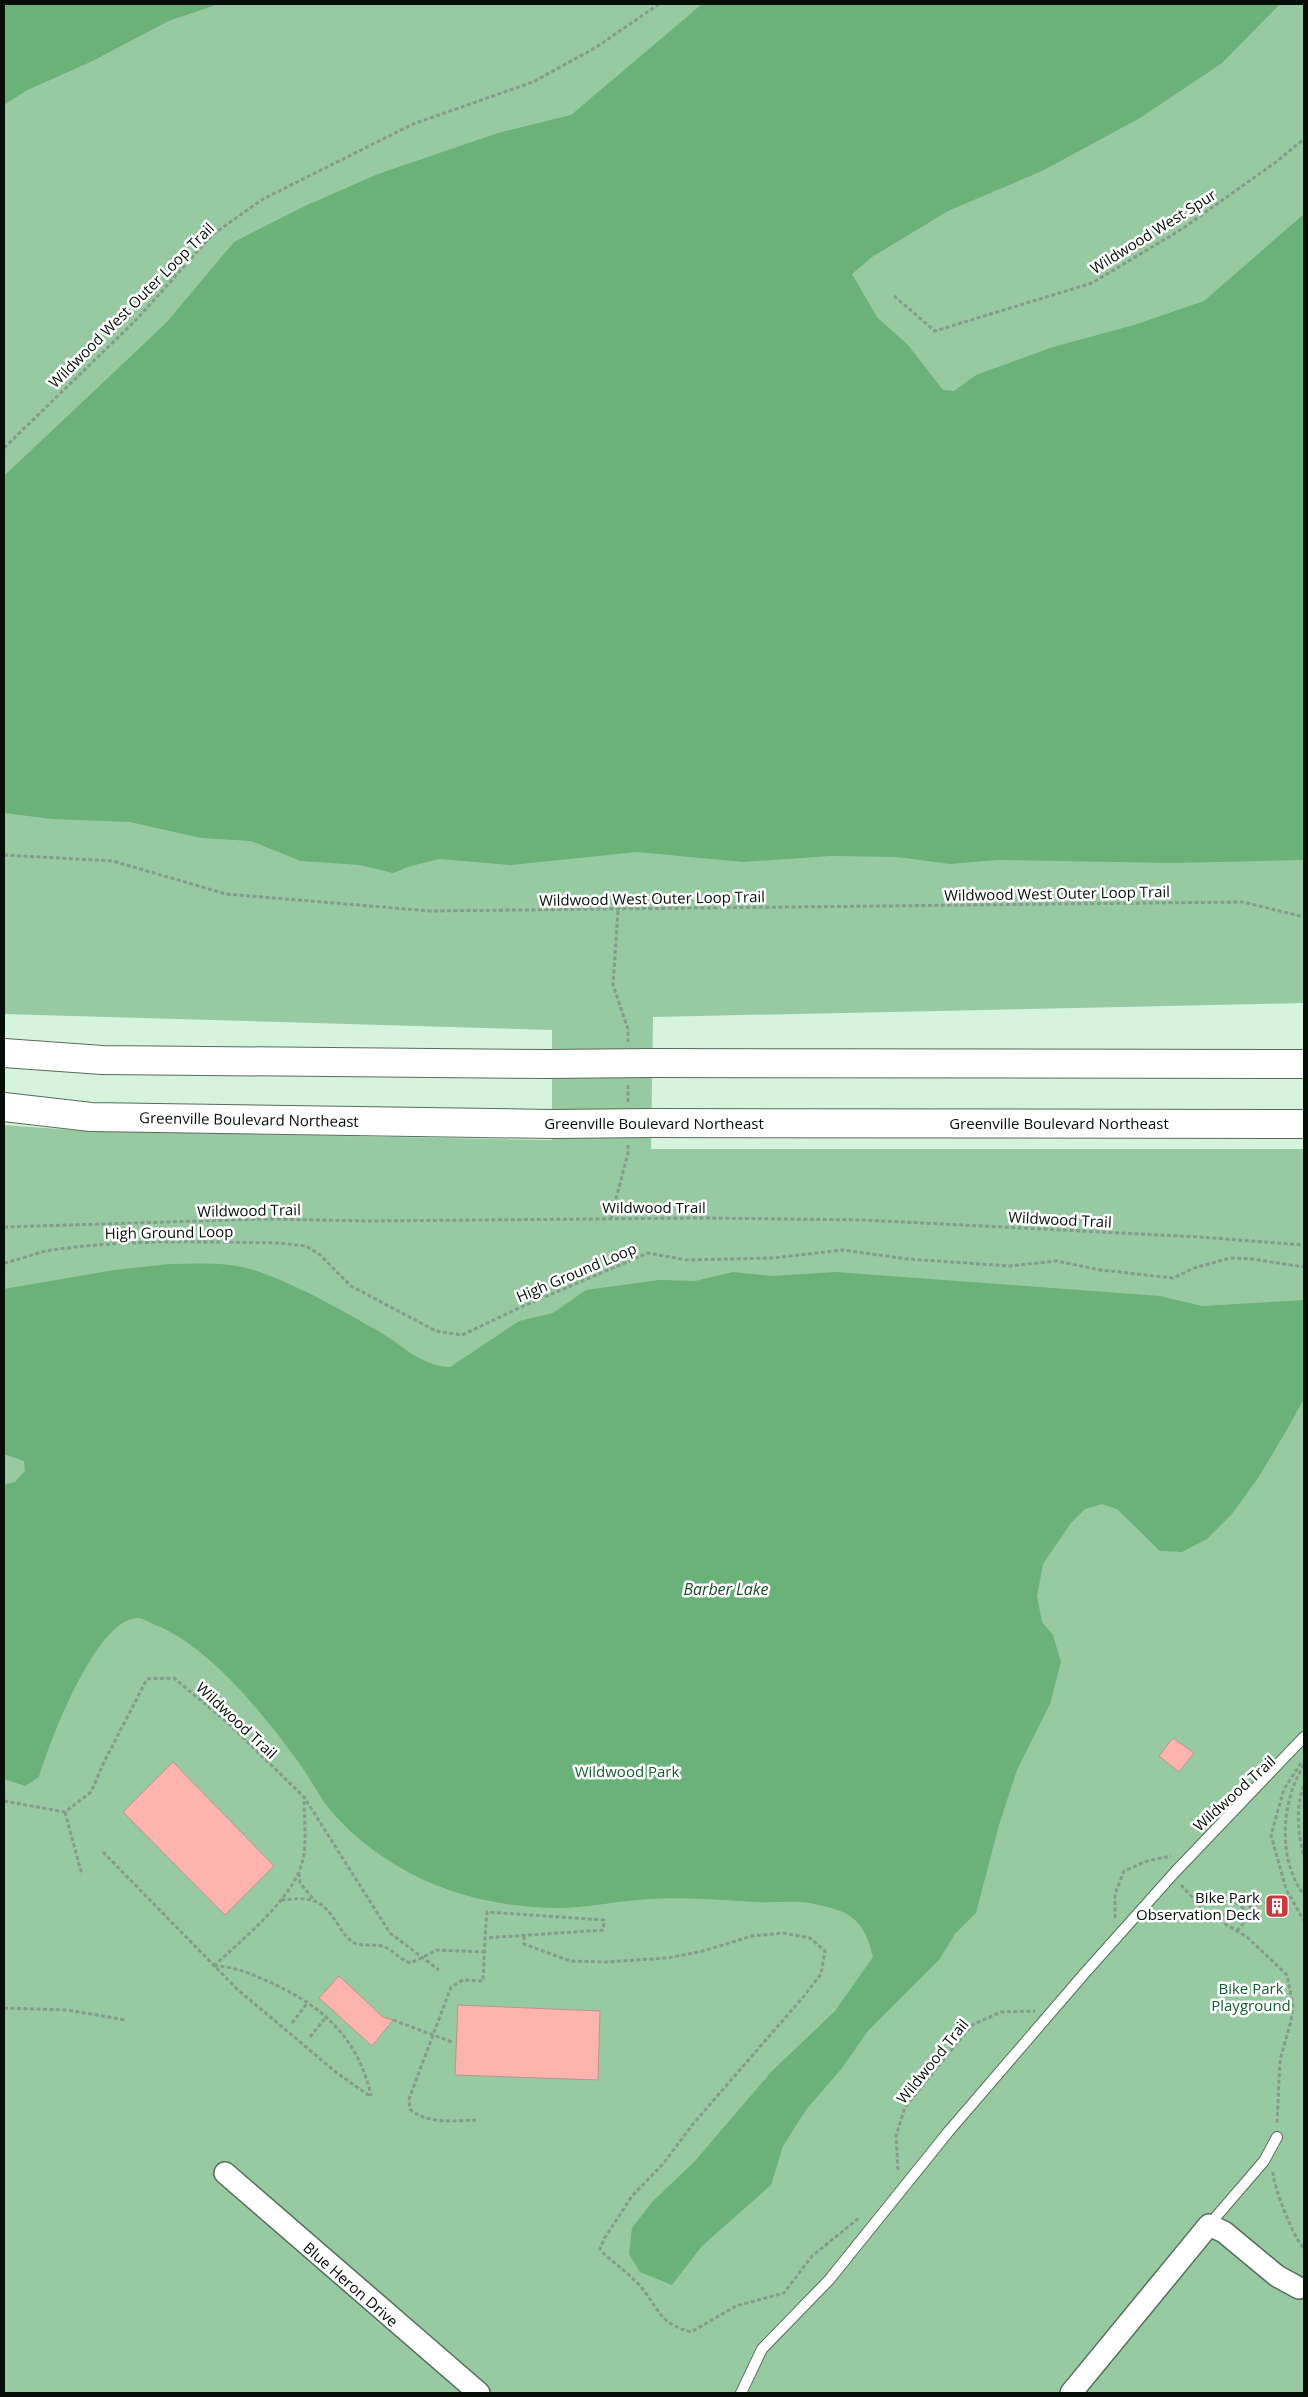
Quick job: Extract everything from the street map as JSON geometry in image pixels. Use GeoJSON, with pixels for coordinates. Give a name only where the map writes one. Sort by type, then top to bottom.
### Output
{"type":"FeatureCollection","features":[{"type":"Feature","properties":{"kind":"highway"},"geometry":{"type":"LineString","coordinates":[[4,1053],[102,1060],[547,1064],[1304,1064]]}},
{"type":"Feature","properties":{"kind":"highway","name":"Greenville Boulevard Northeast"},"geometry":{"type":"LineString","coordinates":[[4,1107],[92,1117],[551,1124],[1304,1124]]}},
{"type":"Feature","properties":{"kind":"street","name":"Blue Heron Drive"},"geometry":{"type":"LineString","coordinates":[[225,2173],[478,2393]]}},
{"type":"Feature","properties":{"kind":"street"},"geometry":{"type":"LineString","coordinates":[[1071,2393],[1209,2225],[1224,2232],[1264,2267],[1299,2288]]}},
{"type":"Feature","properties":{"kind":"lane"},"geometry":{"type":"LineString","coordinates":[[741,2393],[762,2350],[829,2280],[949,2132],[1084,1974],[1175,1872],[1304,1738]]}},
{"type":"Feature","properties":{"kind":"lane"},"geometry":{"type":"LineString","coordinates":[[1209,2225],[1264,2161],[1278,2137]]}},
{"type":"Feature","properties":{"kind":"path","name":"Wildwood West Outer Loop Trail"},"geometry":{"type":"LineString","coordinates":[[4,448],[138,318],[212,235],[262,199],[413,124],[533,82],[595,48],[659,4]]}},
{"type":"Feature","properties":{"kind":"path","name":"Wildwood West Spur"},"geometry":{"type":"LineString","coordinates":[[894,296],[934,331],[1092,283],[1182,229],[1276,162],[1304,139]]}},
{"type":"Feature","properties":{"kind":"path","name":"Wildwood West Outer Loop Trail"},"geometry":{"type":"LineString","coordinates":[[4,855],[113,861],[226,894],[430,911],[1243,902],[1304,916]]}},
{"type":"Feature","properties":{"kind":"path","name":"Wildwood Trail"},"geometry":{"type":"LineString","coordinates":[[4,1227],[265,1219],[370,1221],[611,1218],[758,1219],[883,1221],[1200,1237],[1304,1245]]}},
{"type":"Feature","properties":{"kind":"path","name":"High Ground Loop"},"geometry":{"type":"LineString","coordinates":[[4,1263],[23,1260],[49,1250],[96,1244],[269,1242],[306,1246],[319,1254],[351,1286],[436,1331],[462,1335],[519,1308],[648,1254],[696,1260],[772,1258],[843,1250],[907,1259],[1010,1266],[1056,1261],[1101,1270],[1173,1278],[1194,1268],[1230,1258],[1252,1259],[1304,1267]]}},
{"type":"Feature","properties":{"kind":"path","name":"Wildwood Trail"},"geometry":{"type":"LineString","coordinates":[[65,1812],[91,1792],[104,1762],[147,1679],[174,1678],[229,1724],[304,1797],[390,1934],[439,1970]]}},
{"type":"Feature","properties":{"kind":"path"},"geometry":{"type":"LineString","coordinates":[[1304,1759],[1284,1789],[1271,1835],[1286,1889],[1304,1921]]}},
{"type":"Feature","properties":{"kind":"path"},"geometry":{"type":"LineString","coordinates":[[1304,1765],[1297,1777],[1286,1811],[1287,1852],[1299,1888],[1304,1895]]}},
{"type":"Feature","properties":{"kind":"path"},"geometry":{"type":"LineString","coordinates":[[1304,1786],[1299,1814],[1300,1844],[1304,1857]]}},
{"type":"Feature","properties":{"kind":"path"},"geometry":{"type":"LineString","coordinates":[[214,1966],[281,1900],[299,1870],[303,1858],[304,1797]]}},
{"type":"Feature","properties":{"kind":"path"},"geometry":{"type":"LineString","coordinates":[[4,1801],[65,1812],[82,1875]]}},
{"type":"Feature","properties":{"kind":"path"},"geometry":{"type":"LineString","coordinates":[[103,1852],[214,1966],[237,1989],[304,2046],[371,2097],[367,2076],[355,2050],[341,2031],[326,2017],[308,2002],[252,1975],[226,1966],[214,1966]]}},
{"type":"Feature","properties":{"kind":"path"},"geometry":{"type":"LineString","coordinates":[[1114,1928],[1115,1894],[1124,1871],[1147,1861],[1175,1855]]}},
{"type":"Feature","properties":{"kind":"path"},"geometry":{"type":"LineString","coordinates":[[299,1870],[300,1883],[316,1902]]}},
{"type":"Feature","properties":{"kind":"path"},"geometry":{"type":"LineString","coordinates":[[1175,1872],[1180,1884],[1207,1913],[1247,1937],[1287,1975],[1294,2005],[1280,2060],[1276,2117],[1278,2137],[1274,2149],[1272,2176],[1293,2232],[1304,2248]]}},
{"type":"Feature","properties":{"kind":"path"},"geometry":{"type":"LineString","coordinates":[[1251,1914],[1235,1902],[1243,1893],[1258,1904],[1274,1902]]}},
{"type":"Feature","properties":{"kind":"path"},"geometry":{"type":"LineString","coordinates":[[281,1900],[303,1898],[325,1905],[345,1936],[356,1944],[371,1944],[386,1948],[402,1960],[411,1962],[437,1950],[485,1952]]}},
{"type":"Feature","properties":{"kind":"path"},"geometry":{"type":"LineString","coordinates":[[1239,1898],[1254,1910]]}},
{"type":"Feature","properties":{"kind":"path"},"geometry":{"type":"LineString","coordinates":[[1237,1931],[1258,1904]]}},
{"type":"Feature","properties":{"kind":"path"},"geometry":{"type":"LineString","coordinates":[[1219,1920],[1230,1909],[1246,1920]]}},
{"type":"Feature","properties":{"kind":"path"},"geometry":{"type":"LineString","coordinates":[[476,2120],[433,2119],[416,2115],[410,2109],[409,2099],[451,1986],[464,1980],[483,1981],[485,1938],[487,1912],[604,1920],[603,1930],[485,1938]]}},
{"type":"Feature","properties":{"kind":"path"},"geometry":{"type":"LineString","coordinates":[[524,1936],[524,1944],[570,1961],[605,1962],[667,1958],[704,1951],[752,1936],[784,1933],[810,1938],[825,1951],[821,1974],[810,1989],[700,2116],[663,2164],[632,2196],[604,2239],[600,2249],[645,2292],[656,2311],[673,2326],[691,2332],[736,2306],[784,2293],[812,2256],[863,2215]]}},
{"type":"Feature","properties":{"kind":"path"},"geometry":{"type":"LineString","coordinates":[[292,2023],[308,2002]]}},
{"type":"Feature","properties":{"kind":"path"},"geometry":{"type":"LineString","coordinates":[[4,2008],[67,2010],[126,2020]]}},
{"type":"Feature","properties":{"kind":"path","name":"Wildwood Trail"},"geometry":{"type":"LineString","coordinates":[[896,2175],[899,2168],[896,2136],[906,2107],[972,2025],[1001,2012],[1038,2011]]}},
{"type":"Feature","properties":{"kind":"path"},"geometry":{"type":"LineString","coordinates":[[310,2037],[326,2017]]}},
{"type":"Feature","properties":{"kind":"path"},"geometry":{"type":"LineString","coordinates":[[393,2020],[452,2042]]}},
{"type":"Feature","properties":{"kind":"green space","name":"Wildwood Park"},"geometry":{"type":"Polygon","coordinates":[[[220,4],[1304,4],[1304,1003],[653,1017],[651,1149],[1304,1149],[1304,2393],[4,2393],[4,1125],[86,1131],[552,1140],[552,1030],[4,1014],[4,105],[28,90],[91,62],[169,21],[220,4]]]}},
{"type":"Feature","properties":{"kind":"water"},"geometry":{"type":"Polygon","coordinates":[[[4,4],[220,4],[169,21],[91,62],[28,90],[4,105],[4,4]]]}},
{"type":"Feature","properties":{"kind":"water"},"geometry":{"type":"Polygon","coordinates":[[[702,4],[1280,4],[1222,63],[1140,118],[1042,171],[948,211],[872,257],[852,274],[877,317],[908,345],[943,390],[954,391],[976,375],[1053,347],[1134,325],[1204,301],[1304,214],[1304,860],[1173,863],[997,860],[950,864],[897,857],[830,856],[743,862],[637,852],[511,865],[439,859],[393,873],[360,865],[301,861],[251,841],[201,838],[130,822],[52,819],[4,813],[4,476],[166,323],[234,242],[305,206],[378,174],[498,133],[571,115],[702,4]]]}},
{"type":"Feature","properties":{"kind":"water","name":"Barber Lake"},"geometry":{"type":"Polygon","coordinates":[[[170,1264],[224,1264],[242,1267],[276,1278],[380,1332],[422,1359],[440,1366],[450,1367],[519,1321],[553,1313],[586,1290],[659,1280],[695,1281],[733,1272],[772,1276],[836,1272],[1160,1296],[1202,1306],[1304,1300],[1304,1399],[1258,1478],[1232,1514],[1207,1539],[1182,1552],[1160,1551],[1117,1509],[1102,1504],[1085,1509],[1071,1523],[1043,1564],[1037,1596],[1042,1622],[1053,1635],[1061,1662],[1050,1704],[1017,1770],[999,1825],[976,1913],[955,1934],[939,1960],[868,2031],[842,2068],[806,2110],[783,2146],[771,2185],[702,2246],[672,2285],[640,2272],[629,2254],[632,2228],[653,2201],[694,2162],[772,2071],[835,2011],[873,1957],[863,1930],[850,1916],[831,1908],[803,1902],[667,1898],[568,1908],[533,1907],[484,1900],[460,1894],[437,1885],[393,1863],[356,1836],[327,1806],[285,1744],[234,1683],[195,1648],[174,1634],[140,1618],[122,1623],[106,1638],[91,1659],[76,1685],[64,1712],[39,1777],[25,1786],[4,1779],[4,1485],[15,1482],[25,1471],[24,1461],[4,1454],[4,1289],[114,1270],[170,1264]]]}},
{"type":"Feature","properties":{"kind":"building"},"geometry":{"type":"Polygon","coordinates":[[[1173,1738],[1194,1753],[1179,1772],[1159,1756],[1173,1738]]]}},
{"type":"Feature","properties":{"kind":"building"},"geometry":{"type":"Polygon","coordinates":[[[173,1762],[274,1866],[225,1915],[123,1812],[173,1762]]]}},
{"type":"Feature","properties":{"kind":"building"},"geometry":{"type":"Polygon","coordinates":[[[339,1976],[383,2017],[393,2020],[372,2046],[319,1998],[339,1976]]]}},
{"type":"Feature","properties":{"kind":"building"},"geometry":{"type":"Polygon","coordinates":[[[458,2005],[600,2011],[598,2080],[455,2075],[458,2005]]]}},
{"type":"Feature","properties":{"kind":"place","name":"Bike Park Observation Deck"},"geometry":{"type":"Point","coordinates":[1277,1906]}},
{"type":"Feature","properties":{"kind":"park label","name":"Bike Park Playground"},"geometry":{"type":"Point","coordinates":[1251,1996]}}]}
